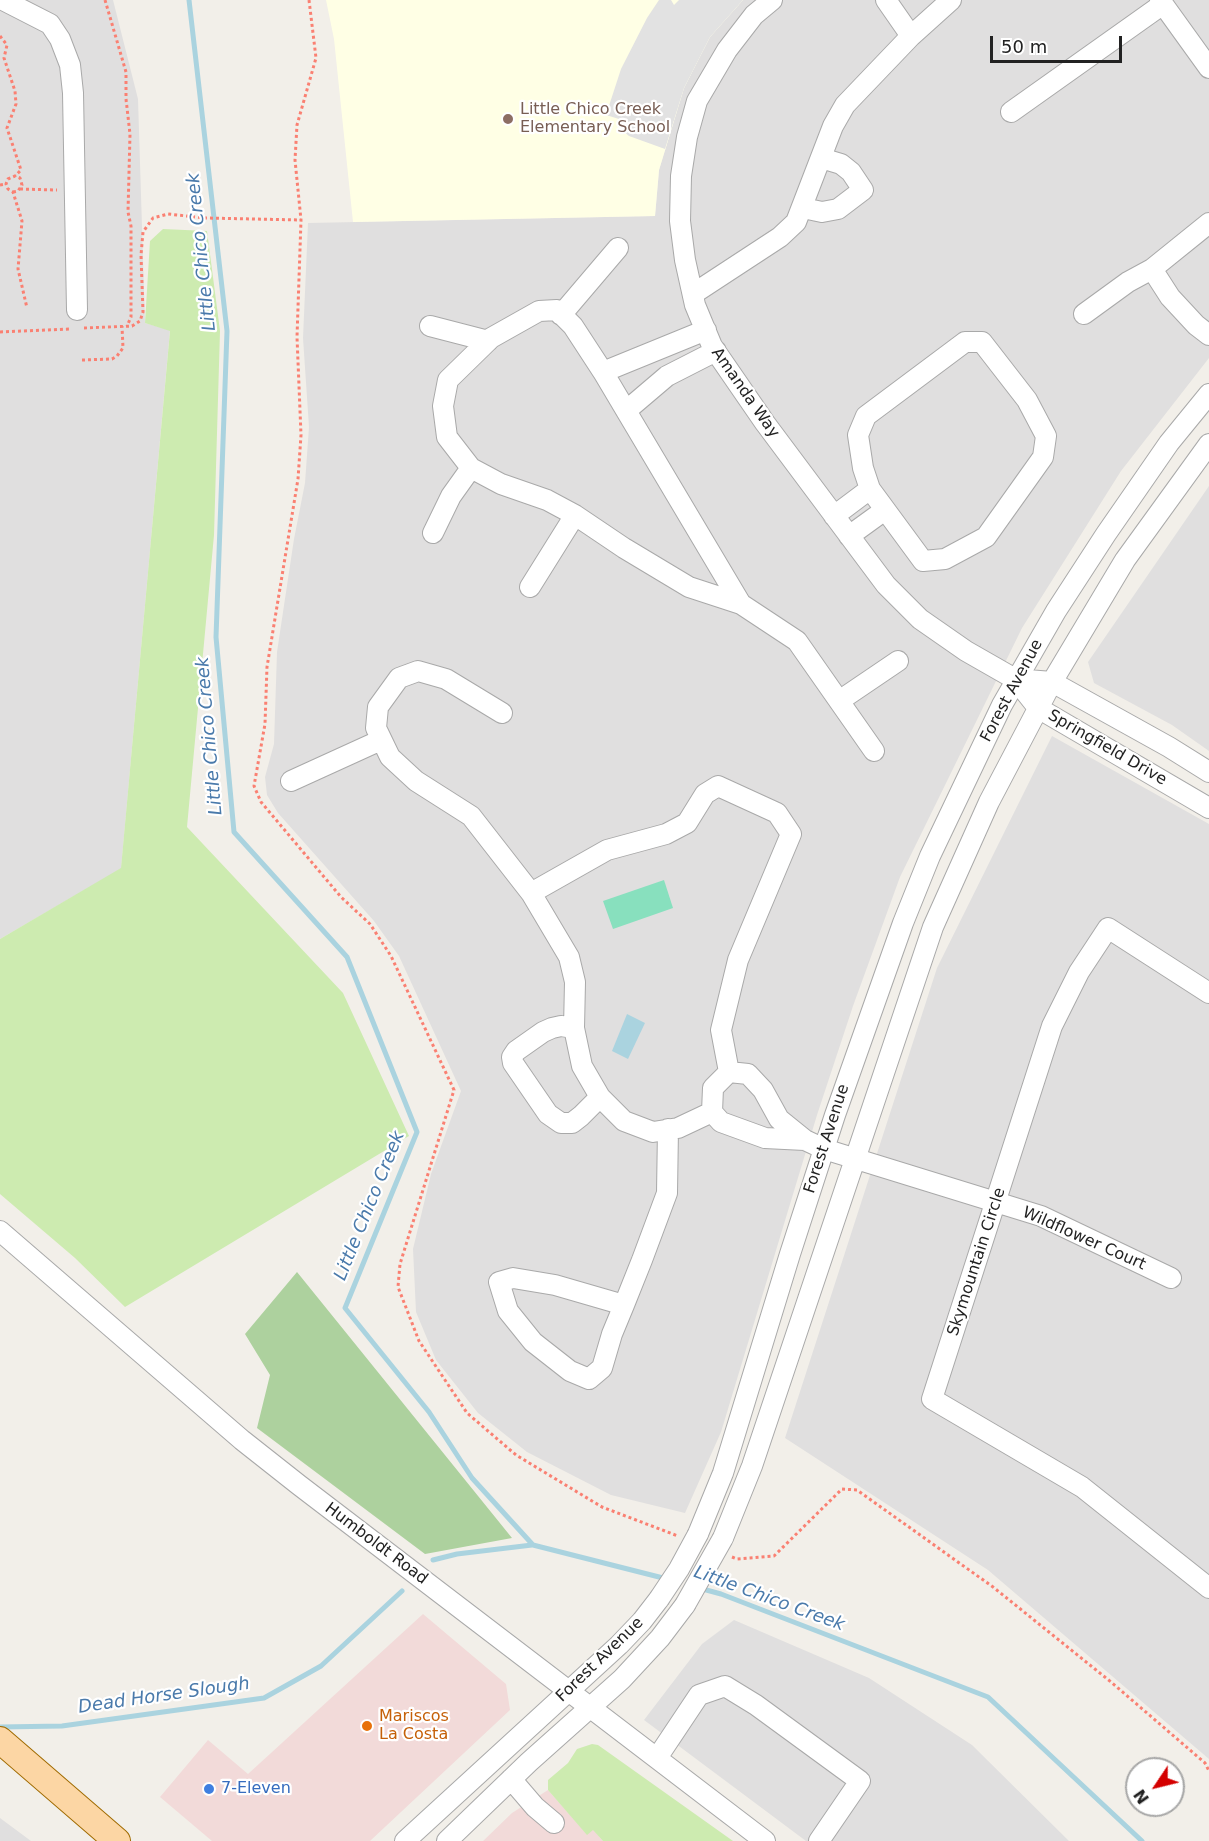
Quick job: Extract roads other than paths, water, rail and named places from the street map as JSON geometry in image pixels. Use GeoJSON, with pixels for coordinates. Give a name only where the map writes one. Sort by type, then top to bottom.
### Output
{"type":"FeatureCollection","features":[{"type":"Feature","properties":{"kind":"main road"},"geometry":{"type":"LineString","coordinates":[[0,1740],[117,1841]]}},
{"type":"Feature","properties":{"kind":"street"},"geometry":{"type":"LineString","coordinates":[[3,0],[30,16],[50,24],[60,39],[70,65],[73,93],[77,310]]}},
{"type":"Feature","properties":{"kind":"street","name":"Amanda Way"},"geometry":{"type":"LineString","coordinates":[[772,0],[754,15],[727,50],[697,101],[681,176],[680,221],[685,260],[693,294],[716,351],[765,423],[886,585],[920,619],[966,651],[1015,679]]}},
{"type":"Feature","properties":{"kind":"street"},"geometry":{"type":"LineString","coordinates":[[886,0],[911,36]]}},
{"type":"Feature","properties":{"kind":"street"},"geometry":{"type":"LineString","coordinates":[[693,294],[790,229],[803,208],[833,126],[845,105],[911,36],[951,0]]}},
{"type":"Feature","properties":{"kind":"street"},"geometry":{"type":"LineString","coordinates":[[1011,112],[1162,2],[1209,68]]}},
{"type":"Feature","properties":{"kind":"street"},"geometry":{"type":"LineString","coordinates":[[803,208],[822,212],[838,209],[863,190],[851,172],[842,164],[821,158]]}},
{"type":"Feature","properties":{"kind":"street"},"geometry":{"type":"LineString","coordinates":[[1084,314],[1128,282],[1152,269],[1209,223]]}},
{"type":"Feature","properties":{"kind":"street"},"geometry":{"type":"LineString","coordinates":[[561,315],[618,248]]}},
{"type":"Feature","properties":{"kind":"street"},"geometry":{"type":"LineString","coordinates":[[1152,269],[1170,297],[1196,325],[1209,335]]}},
{"type":"Feature","properties":{"kind":"street"},"geometry":{"type":"LineString","coordinates":[[741,604],[627,410],[573,326],[557,310],[539,311],[488,341],[448,380],[442,406],[447,438],[471,468],[501,484],[547,500],[575,515],[689,587],[741,604],[798,641],[874,751]]}},
{"type":"Feature","properties":{"kind":"street"},"geometry":{"type":"LineString","coordinates":[[429,326],[488,341]]}},
{"type":"Feature","properties":{"kind":"street"},"geometry":{"type":"LineString","coordinates":[[603,372],[706,330]]}},
{"type":"Feature","properties":{"kind":"street"},"geometry":{"type":"LineString","coordinates":[[965,342],[982,342],[1027,400],[1046,436],[1043,457],[986,537],[945,560],[923,561],[886,512],[870,489],[862,468],[858,435],[866,416],[965,342]]}},
{"type":"Feature","properties":{"kind":"street"},"geometry":{"type":"LineString","coordinates":[[627,410],[667,376],[716,351]]}},
{"type":"Feature","properties":{"kind":"street","name":"Forest Avenue"},"geometry":{"type":"LineString","coordinates":[[405,1841],[619,1645],[642,1621],[679,1569],[698,1534],[723,1473],[824,1149],[899,933],[930,856],[1015,679],[1106,534],[1169,443],[1209,394]]}},
{"type":"Feature","properties":{"kind":"street","name":"Forest Avenue"},"geometry":{"type":"LineString","coordinates":[[447,1841],[511,1779],[622,1679],[660,1638],[685,1605],[723,1538],[752,1466],[933,927],[989,802],[1052,682],[1125,560],[1209,444]]}},
{"type":"Feature","properties":{"kind":"street"},"geometry":{"type":"LineString","coordinates":[[433,533],[451,496],[471,468]]}},
{"type":"Feature","properties":{"kind":"street"},"geometry":{"type":"LineString","coordinates":[[834,516],[870,489]]}},
{"type":"Feature","properties":{"kind":"street"},"geometry":{"type":"LineString","coordinates":[[849,536],[878,515],[886,512]]}},
{"type":"Feature","properties":{"kind":"street"},"geometry":{"type":"LineString","coordinates":[[530,587],[575,515]]}},
{"type":"Feature","properties":{"kind":"street"},"geometry":{"type":"LineString","coordinates":[[839,701],[897,661]]}},
{"type":"Feature","properties":{"kind":"street"},"geometry":{"type":"LineString","coordinates":[[502,712],[446,679],[418,670],[399,678],[378,708],[376,728],[390,757],[416,781],[471,816],[531,893],[569,957],[575,982],[574,1028],[582,1066],[600,1096],[624,1121],[653,1132],[678,1128],[712,1112]]}},
{"type":"Feature","properties":{"kind":"street","name":"Springfield Drive"},"geometry":{"type":"LineString","coordinates":[[1015,679],[1052,682],[1209,772]]}},
{"type":"Feature","properties":{"kind":"street","name":"Springfield Drive"},"geometry":{"type":"LineString","coordinates":[[1015,679],[1038,708],[1209,808]]}},
{"type":"Feature","properties":{"kind":"street"},"geometry":{"type":"LineString","coordinates":[[291,781],[381,740]]}},
{"type":"Feature","properties":{"kind":"street"},"geometry":{"type":"LineString","coordinates":[[531,893],[607,850],[666,834],[687,823],[705,794],[718,786],[777,813],[791,834],[738,960],[721,1030],[729,1072]]}},
{"type":"Feature","properties":{"kind":"street","name":"Skymountain Circle"},"geometry":{"type":"LineString","coordinates":[[1209,993],[1108,928],[1079,972],[1052,1026],[932,1399],[1082,1487],[1209,1588]]}},
{"type":"Feature","properties":{"kind":"street"},"geometry":{"type":"LineString","coordinates":[[574,1028],[561,1026],[543,1032],[516,1051],[512,1057],[513,1063],[548,1114],[561,1123],[572,1123],[600,1096]]}},
{"type":"Feature","properties":{"kind":"street"},"geometry":{"type":"LineString","coordinates":[[729,1072],[713,1088],[712,1112],[721,1122],[765,1138],[806,1140]]}},
{"type":"Feature","properties":{"kind":"street"},"geometry":{"type":"LineString","coordinates":[[729,1072],[748,1074],[763,1090],[779,1119],[806,1140]]}},
{"type":"Feature","properties":{"kind":"street"},"geometry":{"type":"LineString","coordinates":[[624,1305],[555,1285],[513,1278],[499,1282],[507,1311],[532,1342],[570,1371],[589,1379],[602,1368],[612,1334],[624,1305],[667,1193],[668,1129]]}},
{"type":"Feature","properties":{"kind":"street","name":"Wildflower Court"},"geometry":{"type":"LineString","coordinates":[[806,1140],[824,1149],[1041,1216],[1171,1278]]}},
{"type":"Feature","properties":{"kind":"street","name":"Humboldt Road"},"geometry":{"type":"LineString","coordinates":[[0,1230],[250,1446],[765,1841]]}},
{"type":"Feature","properties":{"kind":"street"},"geometry":{"type":"LineString","coordinates":[[657,1758],[699,1695],[725,1686],[756,1705],[860,1781],[819,1841]]}},
{"type":"Feature","properties":{"kind":"street"},"geometry":{"type":"LineString","coordinates":[[511,1779],[535,1807],[554,1823]]}},
{"type":"Feature","properties":{"kind":"water"},"geometry":{"type":"Polygon","coordinates":[[[627,1014],[645,1023],[628,1059],[612,1051],[627,1014]]]}},
{"type":"Feature","properties":{"kind":"waterway","name":"Little Chico Creek"},"geometry":{"type":"LineString","coordinates":[[189,0],[227,331],[216,637],[234,832],[347,957],[417,1132],[345,1308],[429,1412],[472,1478],[533,1545],[667,1579]]}},
{"type":"Feature","properties":{"kind":"waterway","name":"Dead Horse Slough"},"geometry":{"type":"LineString","coordinates":[[433,1560],[457,1554],[532,1545]]}},
{"type":"Feature","properties":{"kind":"waterway","name":"Little Chico Creek"},"geometry":{"type":"LineString","coordinates":[[699,1588],[721,1594],[988,1697],[1142,1841]]}},
{"type":"Feature","properties":{"kind":"waterway","name":"Dead Horse Slough"},"geometry":{"type":"LineString","coordinates":[[0,1727],[62,1726],[264,1698],[321,1666],[402,1591]]}},
{"type":"Feature","properties":{"kind":"place","name":"Little Chico Creek Elementary School"},"geometry":{"type":"Point","coordinates":[508,119]}},
{"type":"Feature","properties":{"kind":"place","name":"Mariscos La Costa"},"geometry":{"type":"Point","coordinates":[367,1726]}},
{"type":"Feature","properties":{"kind":"place","name":"7-Eleven"},"geometry":{"type":"Point","coordinates":[209,1789]}}]}
